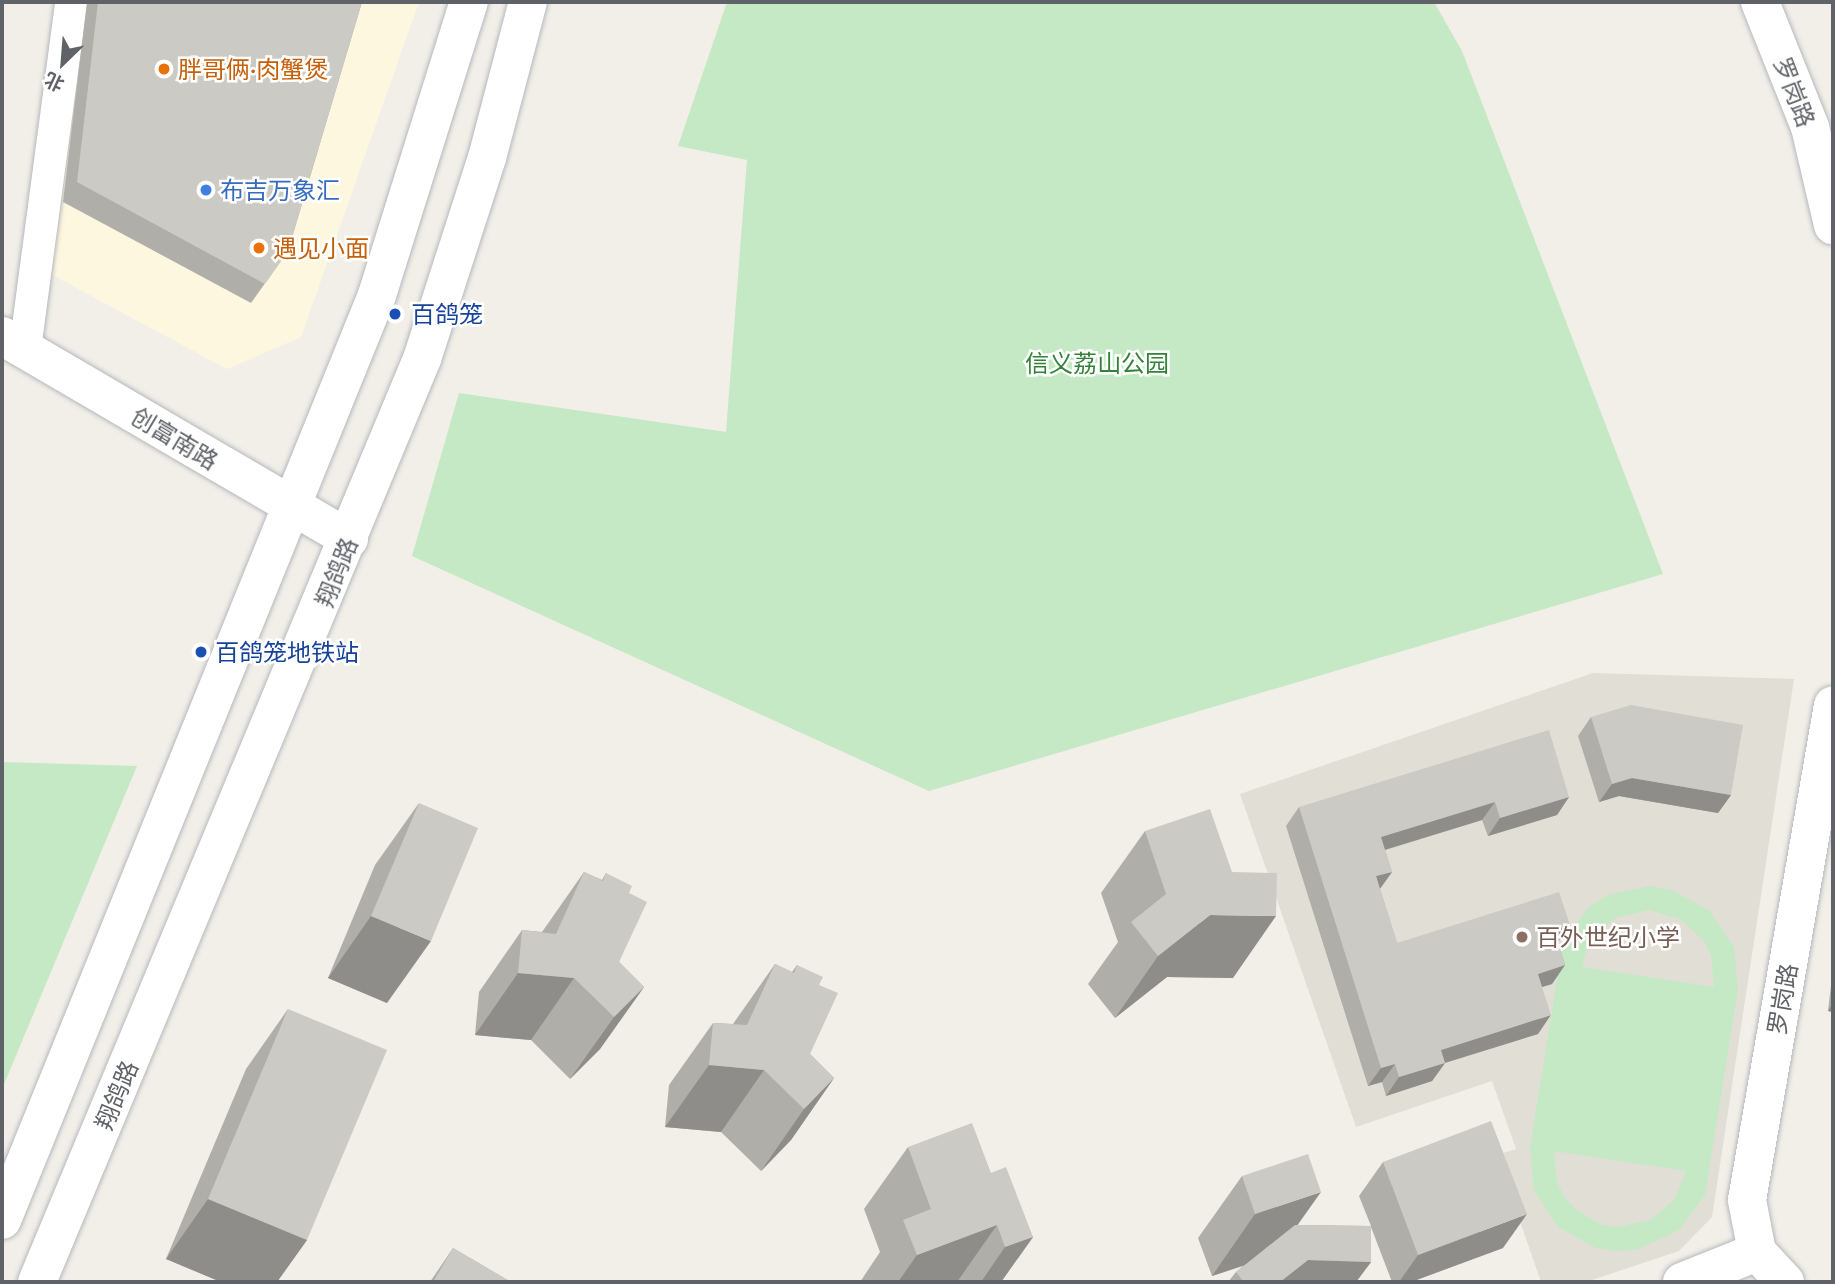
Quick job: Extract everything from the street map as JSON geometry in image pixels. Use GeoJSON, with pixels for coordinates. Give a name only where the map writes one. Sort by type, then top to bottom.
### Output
{"type":"FeatureCollection","features":[{"type":"Feature","properties":{"kind":"street"},"geometry":{"type":"LineString","coordinates":[[13,343],[71,2]]}},
{"type":"Feature","properties":{"kind":"street"},"geometry":{"type":"LineString","coordinates":[[2,1220],[377,295],[470,2]]}},
{"type":"Feature","properties":{"kind":"street","name":"翔鸽路"},"geometry":{"type":"LineString","coordinates":[[37,1282],[422,359],[457,258],[528,2]]}},
{"type":"Feature","properties":{"kind":"street","name":"罗岗路"},"geometry":{"type":"LineString","coordinates":[[1760,2],[1810,127],[1833,225]]}},
{"type":"Feature","properties":{"kind":"street","name":"创富南路"},"geometry":{"type":"LineString","coordinates":[[13,343],[292,509],[349,538]]}},
{"type":"Feature","properties":{"kind":"street","name":"罗岗路"},"geometry":{"type":"LineString","coordinates":[[1757,1252],[1747,1200],[1833,705]]}},
{"type":"Feature","properties":{"kind":"street"},"geometry":{"type":"LineString","coordinates":[[2,1191],[33,1144]]}},
{"type":"Feature","properties":{"kind":"street"},"geometry":{"type":"LineString","coordinates":[[67,1282],[79,1183]]}},
{"type":"Feature","properties":{"kind":"street"},"geometry":{"type":"LineString","coordinates":[[1682,1282],[1757,1252],[1785,1282]]}},
{"type":"Feature","properties":{"kind":"shaded area","name":"布吉万象汇"},"geometry":{"type":"Polygon","coordinates":[[[87,2],[419,2],[301,337],[227,369],[45,271],[87,2]]]}},
{"type":"Feature","properties":{"kind":"shaded area","name":"百外世纪小学"},"geometry":{"type":"Polygon","coordinates":[[[1593,673],[1794,679],[1712,1217],[1679,1251],[1586,1282],[1541,1282],[1497,1155],[1516,1149],[1492,1081],[1356,1127],[1240,794],[1593,673]]]}},
{"type":"Feature","properties":{"kind":"green space","name":"信义荔山公园"},"geometry":{"type":"Polygon","coordinates":[[[727,2],[1434,2],[1462,51],[1663,574],[929,791],[412,556],[459,393],[726,432],[747,160],[678,146],[727,2]]]}},
{"type":"Feature","properties":{"kind":"green space"},"geometry":{"type":"Polygon","coordinates":[[[2,762],[137,766],[2,1089],[2,762]]]}},
{"type":"Feature","properties":{"kind":"green space"},"geometry":{"type":"Polygon","coordinates":[[[1650,886],[1672,890],[1710,911],[1734,947],[1738,990],[1705,1195],[1679,1230],[1639,1249],[1618,1251],[1596,1248],[1558,1227],[1534,1190],[1530,1148],[1563,942],[1589,907],[1608,895],[1650,886]],[[1649,910],[1618,917],[1605,926],[1586,952],[1582,967],[1714,987],[1711,956],[1704,941],[1680,919],[1649,910]],[[1554,1151],[1557,1182],[1564,1196],[1575,1209],[1602,1225],[1618,1227],[1650,1220],[1674,1200],[1686,1171],[1554,1151]]]}},
{"type":"Feature","properties":{"kind":"building"},"geometry":{"type":"Polygon","coordinates":[[[98,2],[362,2],[288,251],[265,284],[77,182],[98,2]]]}},
{"type":"Feature","properties":{"kind":"building"},"geometry":{"type":"Polygon","coordinates":[[[1631,705],[1743,725],[1731,795],[1632,778],[1612,784],[1591,717],[1631,705]]]}},
{"type":"Feature","properties":{"kind":"building"},"geometry":{"type":"Polygon","coordinates":[[[1549,730],[1569,797],[1500,818],[1495,802],[1381,837],[1392,872],[1376,876],[1397,943],[1559,892],[1570,925],[1554,930],[1565,965],[1538,974],[1551,1015],[1441,1050],[1445,1063],[1399,1077],[1395,1064],[1381,1068],[1299,807],[1549,730]]]}},
{"type":"Feature","properties":{"kind":"building"},"geometry":{"type":"Polygon","coordinates":[[[419,803],[478,828],[431,941],[371,916],[419,803]]]}},
{"type":"Feature","properties":{"kind":"building"},"geometry":{"type":"Polygon","coordinates":[[[1210,809],[1232,872],[1277,873],[1276,916],[1210,915],[1158,956],[1131,922],[1166,894],[1145,831],[1210,809]]]}},
{"type":"Feature","properties":{"kind":"building"},"geometry":{"type":"Polygon","coordinates":[[[584,872],[603,881],[606,873],[632,886],[629,893],[647,902],[619,962],[644,987],[614,1017],[574,978],[518,973],[522,930],[556,934],[584,872]]]}},
{"type":"Feature","properties":{"kind":"building"},"geometry":{"type":"Polygon","coordinates":[[[775,964],[794,973],[797,965],[823,977],[819,985],[838,993],[810,1054],[834,1078],[804,1109],[764,1070],[709,1065],[713,1023],[747,1025],[775,964]]]}},
{"type":"Feature","properties":{"kind":"building"},"geometry":{"type":"Polygon","coordinates":[[[288,1009],[387,1050],[307,1240],[208,1199],[288,1009]]]}},
{"type":"Feature","properties":{"kind":"building"},"geometry":{"type":"Polygon","coordinates":[[[1491,1121],[1527,1214],[1418,1255],[1383,1162],[1491,1121]]]}},
{"type":"Feature","properties":{"kind":"building"},"geometry":{"type":"Polygon","coordinates":[[[972,1123],[991,1173],[1006,1167],[1033,1237],[1005,1247],[997,1225],[917,1255],[903,1220],[931,1209],[908,1147],[972,1123]]]}},
{"type":"Feature","properties":{"kind":"building"},"geometry":{"type":"Polygon","coordinates":[[[1308,1154],[1321,1192],[1255,1214],[1242,1176],[1308,1154]]]}},
{"type":"Feature","properties":{"kind":"building"},"geometry":{"type":"Polygon","coordinates":[[[1295,1225],[1371,1226],[1371,1262],[1308,1260],[1280,1282],[1244,1282],[1236,1272],[1295,1225]]]}},
{"type":"Feature","properties":{"kind":"building"},"geometry":{"type":"Polygon","coordinates":[[[453,1248],[511,1282],[433,1282],[453,1248]]]}},
{"type":"Feature","properties":{"kind":"place","name":"胖哥俩·肉蟹煲"},"geometry":{"type":"Point","coordinates":[164,69]}},
{"type":"Feature","properties":{"kind":"place","name":"布吉万象汇"},"geometry":{"type":"Point","coordinates":[206,190]}},
{"type":"Feature","properties":{"kind":"place","name":"遇见小面"},"geometry":{"type":"Point","coordinates":[259,248]}},
{"type":"Feature","properties":{"kind":"place","name":"百鸽笼"},"geometry":{"type":"Point","coordinates":[395,314]}},
{"type":"Feature","properties":{"kind":"place","name":"百鸽笼地铁站"},"geometry":{"type":"Point","coordinates":[201,652]}},
{"type":"Feature","properties":{"kind":"place","name":"百外世纪小学"},"geometry":{"type":"Point","coordinates":[1522,937]}}]}
